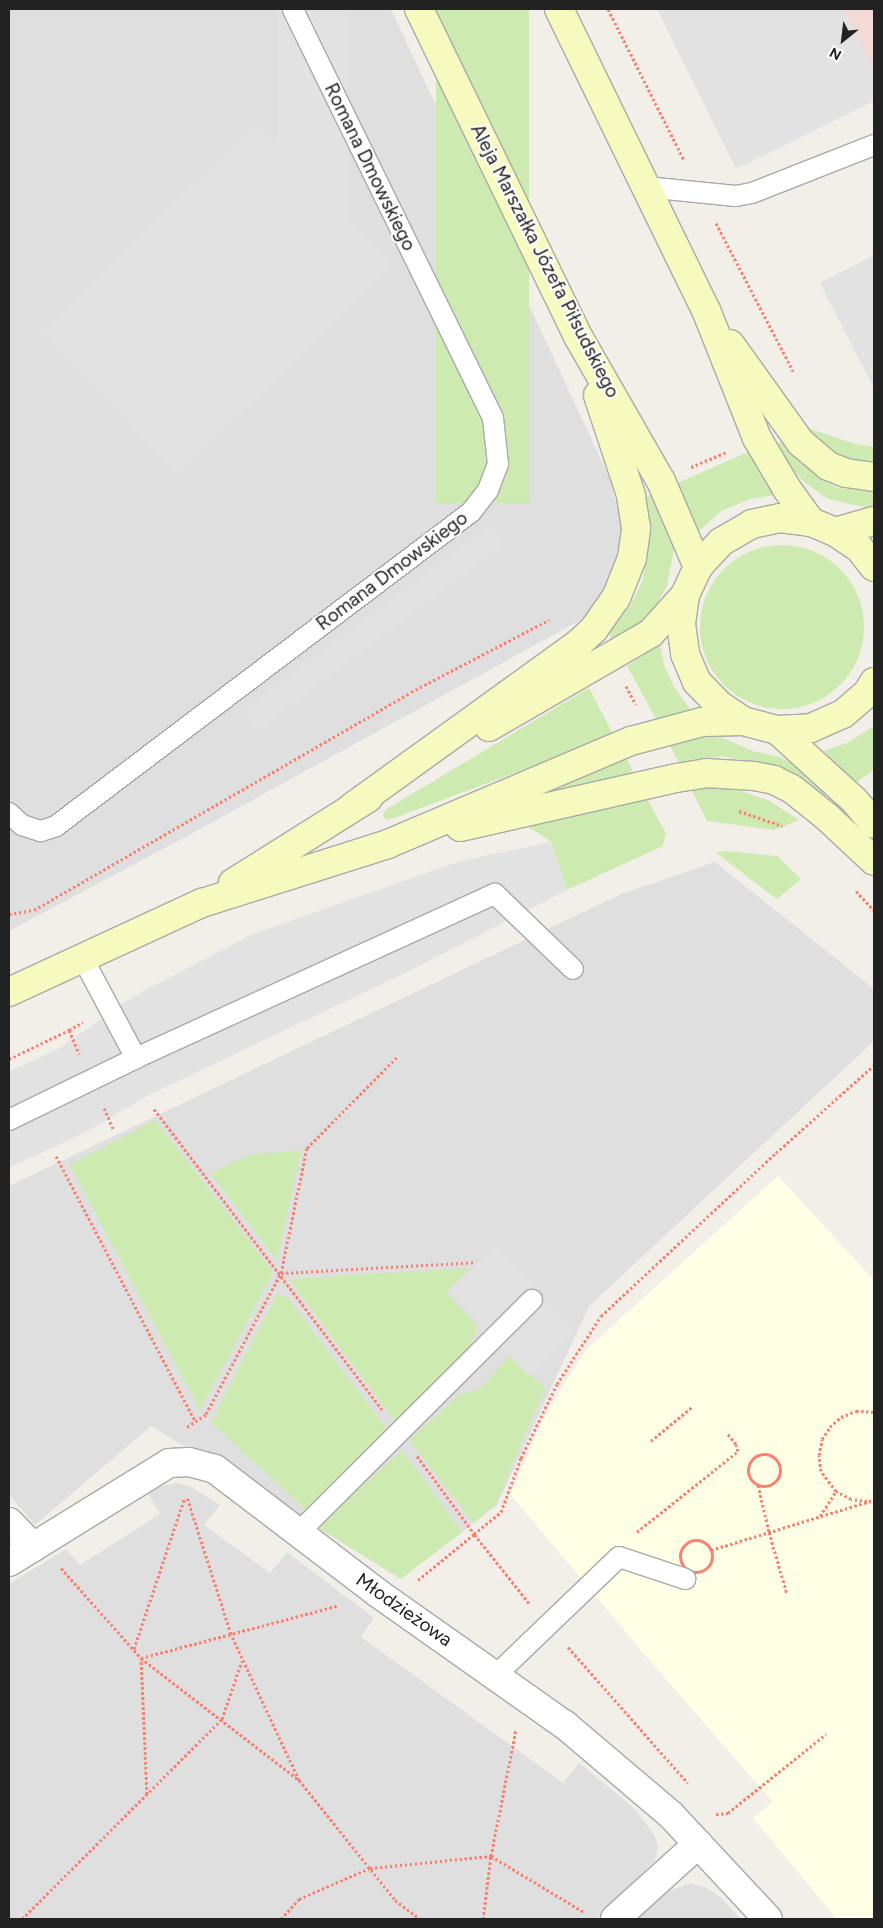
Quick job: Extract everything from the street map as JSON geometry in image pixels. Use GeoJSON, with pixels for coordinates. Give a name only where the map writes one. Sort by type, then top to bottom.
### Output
{"type":"FeatureCollection","features":[{"type":"Feature","properties":{"kind":"street","name":"Aleja Marszałka Józefa Piłsudskiego"},"geometry":{"type":"LineString","coordinates":[[419,9],[579,338],[661,481],[698,567]]}},
{"type":"Feature","properties":{"kind":"street"},"geometry":{"type":"LineString","coordinates":[[559,9],[706,310],[757,438],[787,489],[823,527],[859,548],[874,567]]}},
{"type":"Feature","properties":{"kind":"street"},"geometry":{"type":"LineString","coordinates":[[706,310],[801,444],[828,466],[846,473],[874,477]]}},
{"type":"Feature","properties":{"kind":"street"},"geometry":{"type":"LineString","coordinates":[[352,807],[579,643],[594,629],[616,598],[632,558],[636,528],[628,486],[579,338]]}},
{"type":"Feature","properties":{"kind":"street"},"geometry":{"type":"LineString","coordinates":[[202,902],[352,807],[651,633],[685,595],[698,567],[721,542],[752,524],[780,518],[823,527],[874,521]]}},
{"type":"Feature","properties":{"kind":"street"},"geometry":{"type":"LineString","coordinates":[[685,595],[681,624],[685,654],[697,682],[718,704],[743,721]]}},
{"type":"Feature","properties":{"kind":"street"},"geometry":{"type":"LineString","coordinates":[[388,844],[631,741],[702,722],[743,721],[777,730],[811,728],[843,714],[868,692],[874,682]]}},
{"type":"Feature","properties":{"kind":"street"},"geometry":{"type":"LineString","coordinates":[[777,730],[854,800],[874,824]]}},
{"type":"Feature","properties":{"kind":"street"},"geometry":{"type":"LineString","coordinates":[[9,992],[202,902],[388,844],[706,773],[754,776],[774,780],[792,789],[827,817],[874,861]]}},
{"type":"Feature","properties":{"kind":"street"},"geometry":{"type":"LineString","coordinates":[[9,1562],[168,1463],[177,1462]]}},
{"type":"Feature","properties":{"kind":"street","name":"Młodzieżowa"},"geometry":{"type":"LineString","coordinates":[[177,1462],[190,1462],[215,1469],[379,1594],[524,1694],[606,1759],[671,1815],[768,1919]]}},
{"type":"Feature","properties":{"kind":"street"},"geometry":{"type":"LineString","coordinates":[[9,1522],[36,1545]]}},
{"type":"Feature","properties":{"kind":"street"},"geometry":{"type":"LineString","coordinates":[[602,1917],[694,1840]]}},
{"type":"Feature","properties":{"kind":"lane","name":"Romana Dmowskiego"},"geometry":{"type":"LineString","coordinates":[[9,812],[22,825],[41,831],[56,826],[471,512],[488,490],[498,464],[494,418],[293,9]]}},
{"type":"Feature","properties":{"kind":"lane"},"geometry":{"type":"LineString","coordinates":[[646,187],[736,196],[752,193],[874,145]]}},
{"type":"Feature","properties":{"kind":"lane"},"geometry":{"type":"LineString","coordinates":[[9,1120],[136,1058],[495,894],[573,969]]}},
{"type":"Feature","properties":{"kind":"lane"},"geometry":{"type":"LineString","coordinates":[[82,957],[136,1058]]}},
{"type":"Feature","properties":{"kind":"lane"},"geometry":{"type":"LineString","coordinates":[[299,1532],[532,1300]]}},
{"type":"Feature","properties":{"kind":"lane"},"geometry":{"type":"LineString","coordinates":[[497,1674],[619,1557],[685,1579]]}},
{"type":"Feature","properties":{"kind":"path"},"geometry":{"type":"LineString","coordinates":[[687,469],[730,450]]}},
{"type":"Feature","properties":{"kind":"path"},"geometry":{"type":"LineString","coordinates":[[9,914],[34,910],[411,692],[556,617]]}},
{"type":"Feature","properties":{"kind":"path"},"geometry":{"type":"LineString","coordinates":[[623,680],[636,706]]}},
{"type":"Feature","properties":{"kind":"path"},"geometry":{"type":"LineString","coordinates":[[732,808],[786,828]]}},
{"type":"Feature","properties":{"kind":"path"},"geometry":{"type":"LineString","coordinates":[[854,889],[874,910]]}},
{"type":"Feature","properties":{"kind":"path"},"geometry":{"type":"LineString","coordinates":[[177,1462],[169,1440],[206,1414],[281,1273],[307,1148],[398,1056]]}},
{"type":"Feature","properties":{"kind":"path"},"geometry":{"type":"LineString","coordinates":[[141,1658],[409,1587],[501,1512],[541,1414],[557,1384],[601,1316],[776,1153],[874,1066]]}},
{"type":"Feature","properties":{"kind":"path"},"geometry":{"type":"LineString","coordinates":[[154,1109],[281,1273],[474,1534],[548,1625],[690,1785]]}},
{"type":"Feature","properties":{"kind":"path"},"geometry":{"type":"LineString","coordinates":[[56,1156],[195,1421]]}},
{"type":"Feature","properties":{"kind":"path"},"geometry":{"type":"LineString","coordinates":[[281,1273],[475,1262]]}},
{"type":"Feature","properties":{"kind":"path"},"geometry":{"type":"LineString","coordinates":[[651,1441],[692,1407]]}},
{"type":"Feature","properties":{"kind":"path"},"geometry":{"type":"LineString","coordinates":[[874,1412],[856,1411],[842,1417],[830,1427],[822,1439],[819,1455],[821,1470],[836,1491],[851,1499],[874,1500]]}},
{"type":"Feature","properties":{"kind":"path"},"geometry":{"type":"LineString","coordinates":[[631,1537],[738,1451],[736,1444],[728,1434]]}},
{"type":"Feature","properties":{"kind":"path"},"geometry":{"type":"LineString","coordinates":[[758,1485],[773,1484],[780,1476],[780,1464],[773,1457],[758,1455],[750,1463],[750,1478],[758,1485],[787,1594]]}},
{"type":"Feature","properties":{"kind":"path"},"geometry":{"type":"LineString","coordinates":[[820,1517],[836,1491]]}},
{"type":"Feature","properties":{"kind":"path"},"geometry":{"type":"LineString","coordinates":[[134,1650],[186,1494],[231,1634],[299,1780]]}},
{"type":"Feature","properties":{"kind":"path"},"geometry":{"type":"LineString","coordinates":[[711,1550],[874,1500]]}},
{"type":"Feature","properties":{"kind":"path"},"geometry":{"type":"LineString","coordinates":[[36,1545],[141,1658],[299,1780],[395,1900],[420,1919]]}},
{"type":"Feature","properties":{"kind":"path"},"geometry":{"type":"LineString","coordinates":[[141,1658],[147,1794]]}},
{"type":"Feature","properties":{"kind":"path"},"geometry":{"type":"LineString","coordinates":[[22,1919],[222,1719],[242,1661]]}},
{"type":"Feature","properties":{"kind":"path"},"geometry":{"type":"LineString","coordinates":[[484,1919],[490,1856],[524,1694]]}},
{"type":"Feature","properties":{"kind":"path"},"geometry":{"type":"LineString","coordinates":[[694,1840],[716,1814],[728,1813],[826,1734]]}},
{"type":"Feature","properties":{"kind":"path"},"geometry":{"type":"LineString","coordinates":[[709,1806],[716,1814]]}},
{"type":"Feature","properties":{"kind":"path"},"geometry":{"type":"LineString","coordinates":[[281,1919],[298,1900],[370,1868],[490,1856],[602,1917]]}},
{"type":"Feature","properties":{"kind":"shaded area"},"geometry":{"type":"Polygon","coordinates":[[[9,9],[391,9],[610,479],[624,536],[619,565],[608,593],[584,618],[189,835],[9,931],[9,9]]]}},
{"type":"Feature","properties":{"kind":"shaded area"},"geometry":{"type":"Polygon","coordinates":[[[277,9],[348,9],[348,313],[277,313],[277,9]]]}},
{"type":"Feature","properties":{"kind":"shaded area"},"geometry":{"type":"Polygon","coordinates":[[[657,9],[843,9],[874,72],[874,101],[736,169],[657,9]]]}},
{"type":"Feature","properties":{"kind":"shaded area"},"geometry":{"type":"Polygon","coordinates":[[[843,9],[874,9],[874,72],[843,9]]]}},
{"type":"Feature","properties":{"kind":"shaded area"},"geometry":{"type":"Polygon","coordinates":[[[257,122],[395,265],[178,475],[40,332],[257,122]]]}},
{"type":"Feature","properties":{"kind":"shaded area"},"geometry":{"type":"Polygon","coordinates":[[[874,255],[874,389],[820,283],[874,255]]]}},
{"type":"Feature","properties":{"kind":"shaded area"},"geometry":{"type":"Polygon","coordinates":[[[491,524],[506,544],[257,732],[242,712],[491,524]]]}},
{"type":"Feature","properties":{"kind":"shaded area"},"geometry":{"type":"Polygon","coordinates":[[[551,842],[567,890],[407,972],[147,1096],[86,1132],[9,1168],[9,1072],[60,1048],[134,996],[253,934],[460,861],[551,842]]]}},
{"type":"Feature","properties":{"kind":"shaded area"},"geometry":{"type":"Polygon","coordinates":[[[715,862],[874,989],[874,1041],[589,1306],[497,1505],[401,1579],[151,1426],[35,1525],[9,1495],[9,1186],[621,894],[715,862]]]}},
{"type":"Feature","properties":{"kind":"shaded area"},"geometry":{"type":"Polygon","coordinates":[[[778,1176],[874,1280],[874,1919],[837,1919],[753,1818],[773,1802],[645,1655],[510,1494],[546,1413],[586,1350],[778,1176]]]}},
{"type":"Feature","properties":{"kind":"shaded area"},"geometry":{"type":"Polygon","coordinates":[[[496,1246],[576,1332],[528,1376],[448,1290],[496,1246]]]}},
{"type":"Feature","properties":{"kind":"shaded area"},"geometry":{"type":"Polygon","coordinates":[[[176,1483],[189,1486],[220,1505],[204,1525],[270,1573],[287,1552],[374,1618],[361,1637],[563,1783],[579,1763],[635,1809],[655,1836],[658,1848],[655,1860],[597,1919],[9,1919],[9,1584],[66,1549],[80,1565],[160,1514],[148,1493],[162,1486],[176,1483]]]}},
{"type":"Feature","properties":{"kind":"shaded area"},"geometry":{"type":"Polygon","coordinates":[[[691,1883],[707,1888],[719,1896],[741,1919],[633,1919],[658,1895],[691,1883]]]}},
{"type":"Feature","properties":{"kind":"green space"},"geometry":{"type":"Polygon","coordinates":[[[436,9],[529,9],[529,503],[436,503],[436,9]]]}},
{"type":"Feature","properties":{"kind":"green space"},"geometry":{"type":"Polygon","coordinates":[[[802,426],[855,444],[874,447],[874,464],[852,460],[830,451],[802,426]]]}},
{"type":"Feature","properties":{"kind":"green space"},"geometry":{"type":"Polygon","coordinates":[[[781,442],[816,475],[838,488],[874,490],[874,509],[828,499],[804,482],[777,453],[775,444],[781,442]]]}},
{"type":"Feature","properties":{"kind":"green space"},"geometry":{"type":"Polygon","coordinates":[[[748,452],[775,495],[750,499],[721,511],[697,533],[673,485],[748,452]]]}},
{"type":"Feature","properties":{"kind":"green space"},"geometry":{"type":"Polygon","coordinates":[[[649,495],[655,495],[675,545],[667,586],[647,621],[615,644],[607,631],[630,606],[643,580],[648,538],[645,498],[649,495]]]}},
{"type":"Feature","properties":{"kind":"green space"},"geometry":{"type":"Polygon","coordinates":[[[782,545],[806,549],[827,559],[840,569],[850,582],[860,603],[864,627],[860,651],[850,672],[840,685],[827,695],[806,705],[782,709],[758,705],[737,695],[724,685],[714,672],[704,651],[700,627],[704,603],[714,582],[724,569],[737,559],[758,549],[782,545]]]}},
{"type":"Feature","properties":{"kind":"green space"},"geometry":{"type":"Polygon","coordinates":[[[660,644],[664,665],[674,687],[691,710],[656,719],[627,666],[660,644]]]}},
{"type":"Feature","properties":{"kind":"green space"},"geometry":{"type":"Polygon","coordinates":[[[589,688],[614,736],[386,820],[383,815],[385,810],[589,688]]]}},
{"type":"Feature","properties":{"kind":"green space"},"geometry":{"type":"Polygon","coordinates":[[[874,726],[874,770],[852,785],[824,751],[847,743],[874,726]]]}},
{"type":"Feature","properties":{"kind":"green space"},"geometry":{"type":"Polygon","coordinates":[[[699,735],[723,738],[753,751],[779,757],[798,766],[829,794],[821,800],[762,765],[722,756],[679,763],[669,744],[699,735]]]}},
{"type":"Feature","properties":{"kind":"green space"},"geometry":{"type":"Polygon","coordinates":[[[626,757],[633,772],[551,795],[543,792],[626,757]]]}},
{"type":"Feature","properties":{"kind":"green space"},"geometry":{"type":"Polygon","coordinates":[[[704,786],[735,789],[768,800],[799,820],[774,830],[707,821],[690,787],[704,786]]]}},
{"type":"Feature","properties":{"kind":"green space"},"geometry":{"type":"Polygon","coordinates":[[[646,797],[666,833],[663,846],[567,890],[551,842],[526,825],[646,797]]]}},
{"type":"Feature","properties":{"kind":"green space"},"geometry":{"type":"Polygon","coordinates":[[[726,851],[777,856],[801,879],[777,899],[715,852],[726,851]]]}},
{"type":"Feature","properties":{"kind":"green space"},"geometry":{"type":"Polygon","coordinates":[[[155,1120],[273,1272],[200,1410],[70,1165],[155,1120]]]}},
{"type":"Feature","properties":{"kind":"green space"},"geometry":{"type":"Polygon","coordinates":[[[301,1150],[277,1260],[210,1173],[250,1155],[301,1150]]]}},
{"type":"Feature","properties":{"kind":"green space"},"geometry":{"type":"Polygon","coordinates":[[[470,1268],[446,1292],[477,1325],[470,1350],[397,1424],[289,1279],[470,1268]]]}},
{"type":"Feature","properties":{"kind":"green space"},"geometry":{"type":"Polygon","coordinates":[[[277,1294],[287,1297],[389,1432],[307,1511],[211,1422],[277,1294]]]}},
{"type":"Feature","properties":{"kind":"green space"},"geometry":{"type":"Polygon","coordinates":[[[510,1355],[545,1388],[495,1505],[474,1523],[409,1440],[459,1395],[481,1388],[510,1355]]]}},
{"type":"Feature","properties":{"kind":"green space"},"geometry":{"type":"Polygon","coordinates":[[[402,1450],[462,1532],[401,1579],[318,1527],[402,1450]]]}}]}
